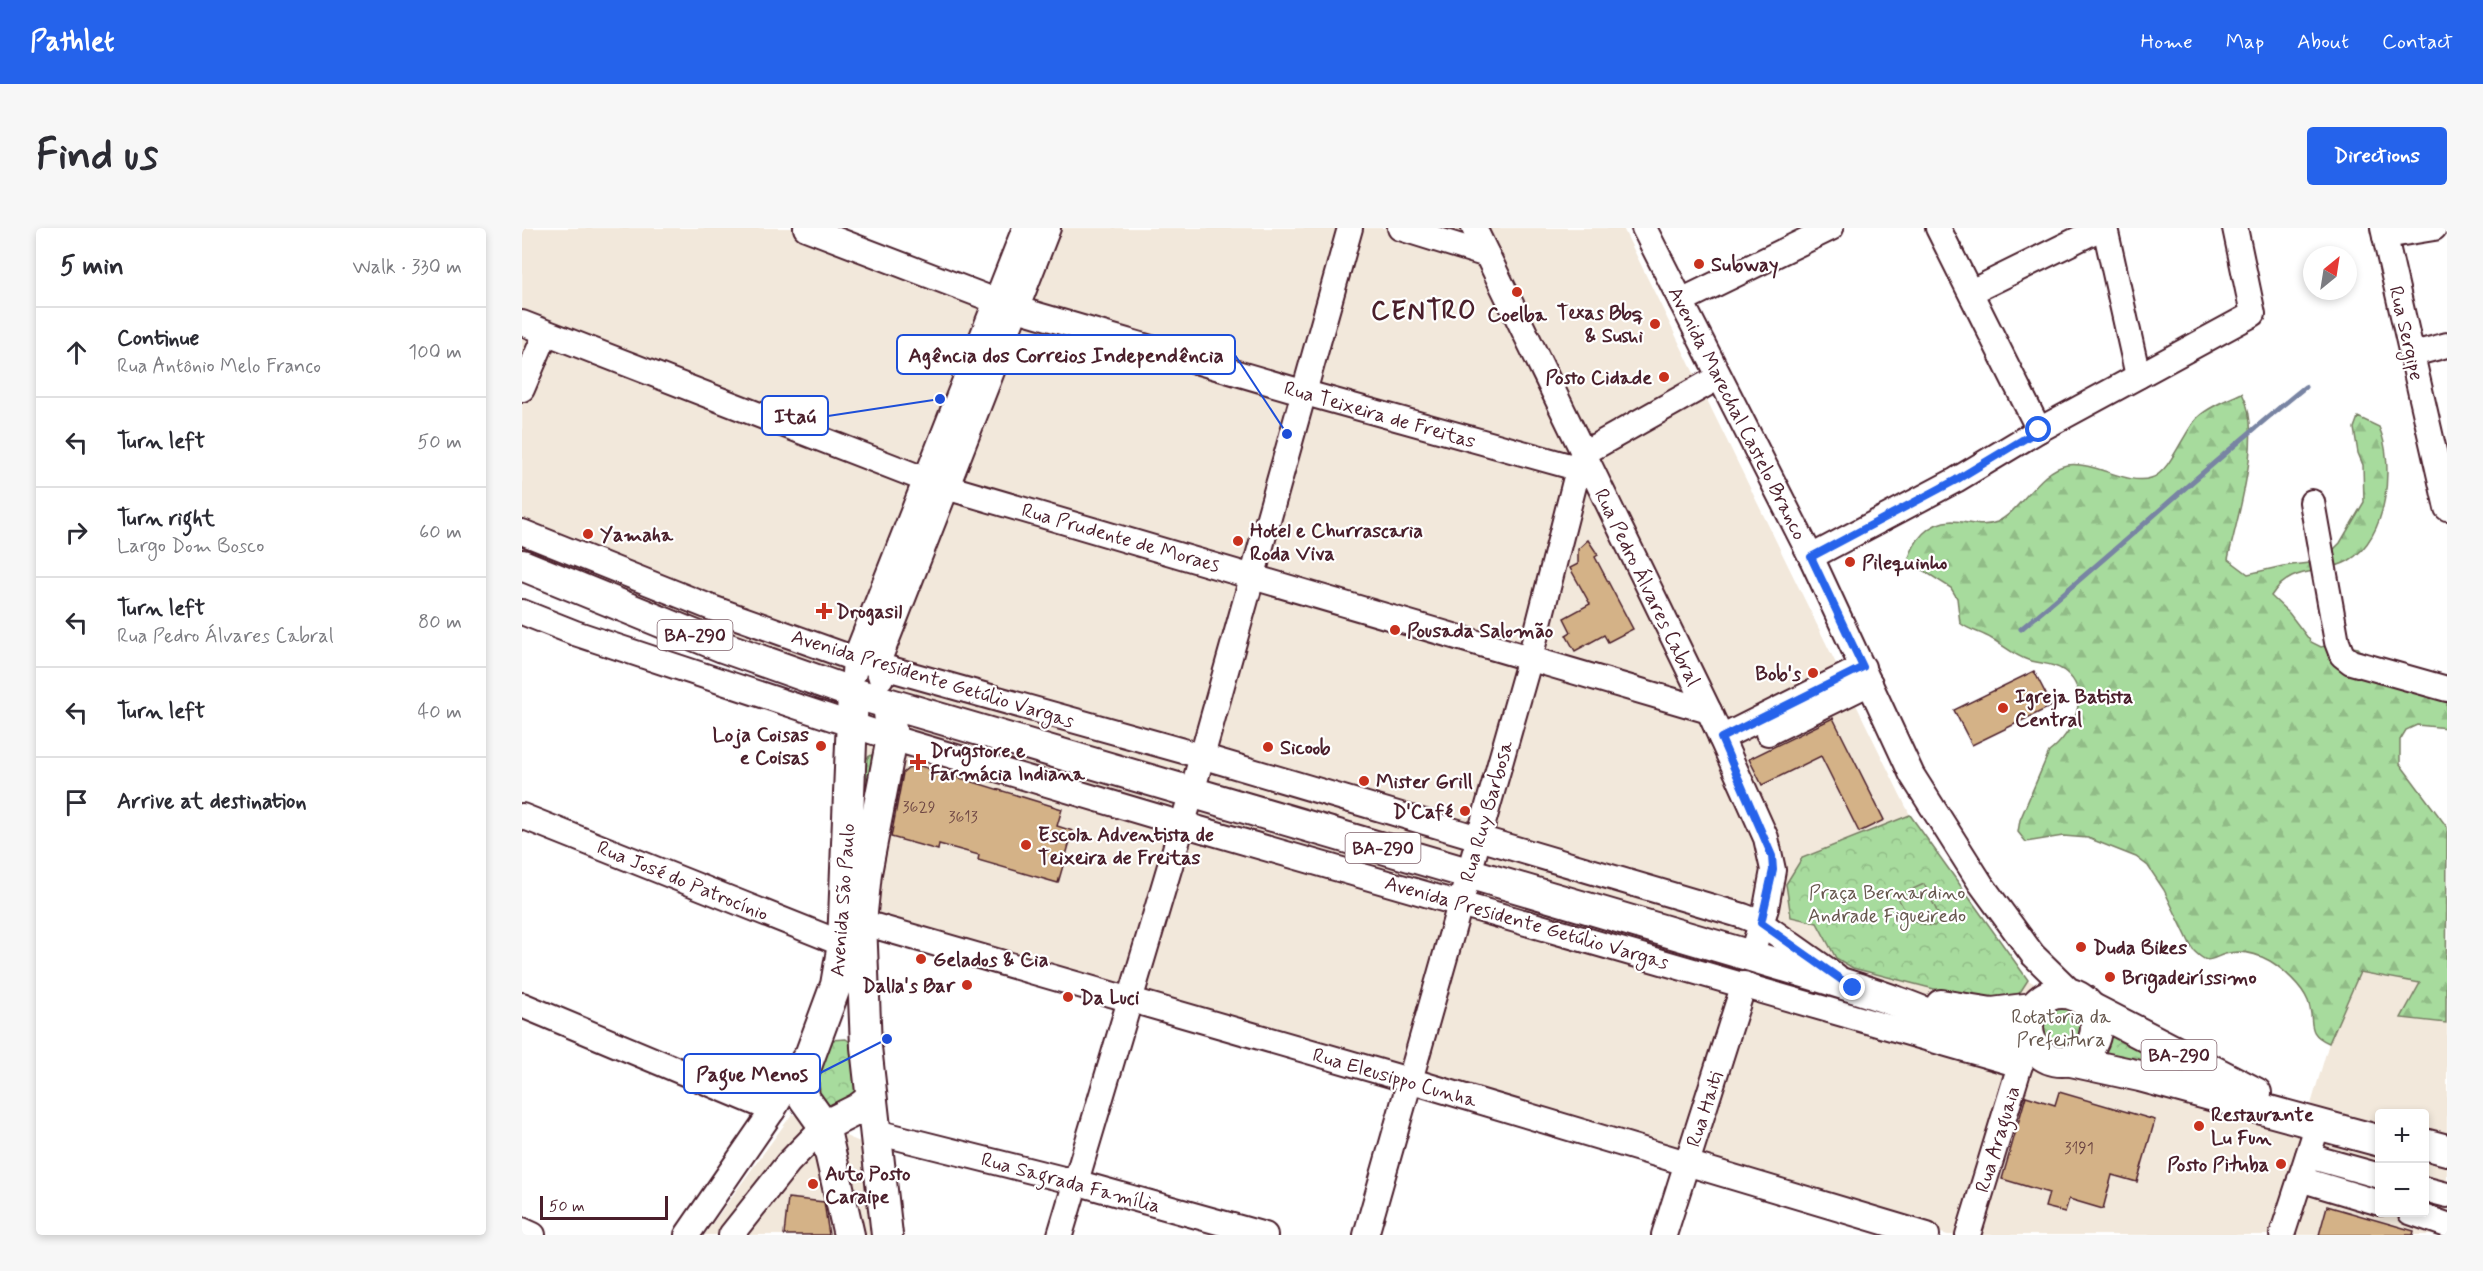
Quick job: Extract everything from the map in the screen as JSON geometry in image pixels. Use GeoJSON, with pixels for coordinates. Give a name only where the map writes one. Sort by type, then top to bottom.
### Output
{"type":"FeatureCollection","features":[{"type":"Feature","properties":{"kind":"main road","name":"Avenida Presidente Getúlio Vargas"},"geometry":{"type":"LineString","coordinates":[[522,565],[723,647],[853,693],[1468,872],[1748,970],[1853,988],[1895,1001],[1986,1036],[2008,1040],[2027,1049]]}},
{"type":"Feature","properties":{"kind":"main road","name":"Avenida São Paulo"},"geometry":{"type":"LineString","coordinates":[[853,693],[850,724],[852,933],[886,1235]]}},
{"type":"Feature","properties":{"kind":"main road","name":"Avenida São Paulo"},"geometry":{"type":"LineString","coordinates":[[849,1235],[824,1126],[813,1115],[803,1093],[802,1077],[836,985],[852,933],[866,873],[892,738],[888,704]]}},
{"type":"Feature","properties":{"kind":"main road"},"geometry":{"type":"LineString","coordinates":[[2062,992],[2082,1001],[2096,1020],[2094,1039],[2083,1055],[2071,1061],[2058,1062],[2027,1049],[2028,1017],[2033,1008],[2050,994],[2062,992]]}},
{"type":"Feature","properties":{"kind":"main road","name":"Avenida Presidente Getúlio Vargas"},"geometry":{"type":"LineString","coordinates":[[1895,1001],[1992,1013],[2033,1008]]}},
{"type":"Feature","properties":{"kind":"main road","name":"BA-290"},"geometry":{"type":"LineString","coordinates":[[2082,1001],[2220,1076],[2270,1099],[2375,1130]]}},
{"type":"Feature","properties":{"kind":"main road"},"geometry":{"type":"LineString","coordinates":[[812,1046],[827,1034],[837,1033],[856,1037],[866,1047]]}},
{"type":"Feature","properties":{"kind":"main road","name":"BA-290"},"geometry":{"type":"LineString","coordinates":[[2071,1061],[2140,1076],[2375,1140]]}},
{"type":"Feature","properties":{"kind":"main road"},"geometry":{"type":"LineString","coordinates":[[824,1126],[858,1109],[871,1099]]}},
{"type":"Feature","properties":{"kind":"main road"},"geometry":{"type":"LineString","coordinates":[[2429,1145],[2447,1150]]}},
{"type":"Feature","properties":{"kind":"main road"},"geometry":{"type":"LineString","coordinates":[[2429,1155],[2447,1160]]}},
{"type":"Feature","properties":{"kind":"street","name":"Rua Teixeira de Freitas"},"geometry":{"type":"LineString","coordinates":[[806,228],[1017,309],[1302,392],[1581,462]]}},
{"type":"Feature","properties":{"kind":"street"},"geometry":{"type":"LineString","coordinates":[[853,693],[935,483],[994,301],[1025,228]]}},
{"type":"Feature","properties":{"kind":"street"},"geometry":{"type":"LineString","coordinates":[[935,483],[1017,309],[1048,228]]}},
{"type":"Feature","properties":{"kind":"street"},"geometry":{"type":"LineString","coordinates":[[1060,1235],[1192,792],[1302,392],[1350,228]]}},
{"type":"Feature","properties":{"kind":"street"},"geometry":{"type":"LineString","coordinates":[[1400,228],[1487,255]]}},
{"type":"Feature","properties":{"kind":"street","name":"Rua Pedro Álvares Cabral"},"geometry":{"type":"LineString","coordinates":[[1474,228],[1581,462],[1709,711],[1772,856],[1773,870],[1748,970]]}},
{"type":"Feature","properties":{"kind":"street","name":"Avenida Marechal Castelo Branco"},"geometry":{"type":"LineString","coordinates":[[1644,228],[1811,557],[1912,775],[1981,884],[2033,955],[2082,1001]]}},
{"type":"Feature","properties":{"kind":"street"},"geometry":{"type":"LineString","coordinates":[[1681,301],[1831,228]]}},
{"type":"Feature","properties":{"kind":"street"},"geometry":{"type":"LineString","coordinates":[[1938,228],[2039,430]]}},
{"type":"Feature","properties":{"kind":"street"},"geometry":{"type":"LineString","coordinates":[[1971,292],[2103,228],[2138,376]]}},
{"type":"Feature","properties":{"kind":"street"},"geometry":{"type":"LineString","coordinates":[[1811,557],[1956,480],[2039,430],[2253,314],[2235,228]]}},
{"type":"Feature","properties":{"kind":"street"},"geometry":{"type":"LineString","coordinates":[[2384,232],[2434,228]]}},
{"type":"Feature","properties":{"kind":"street","name":"Rua Sergipe"},"geometry":{"type":"LineString","coordinates":[[2384,232],[2447,508]]}},
{"type":"Feature","properties":{"kind":"street","name":"Rua Prudente de Moraes"},"geometry":{"type":"LineString","coordinates":[[522,323],[935,483],[1709,711]]}},
{"type":"Feature","properties":{"kind":"street"},"geometry":{"type":"LineString","coordinates":[[522,389],[546,333]]}},
{"type":"Feature","properties":{"kind":"street"},"geometry":{"type":"LineString","coordinates":[[2413,354],[2447,345]]}},
{"type":"Feature","properties":{"kind":"street"},"geometry":{"type":"LineString","coordinates":[[1581,462],[1719,377]]}},
{"type":"Feature","properties":{"kind":"street","name":"Rua Ruy Barbosa"},"geometry":{"type":"LineString","coordinates":[[1366,1235],[1412,1081],[1468,872],[1530,658],[1581,462]]}},
{"type":"Feature","properties":{"kind":"street"},"geometry":{"type":"LineString","coordinates":[[2312,502],[2337,642],[2342,655],[2351,662],[2447,689]]}},
{"type":"Feature","properties":{"kind":"street","name":"Avenida Presidente Getúlio Vargas"},"geometry":{"type":"LineString","coordinates":[[522,532],[712,608],[866,662],[1479,836],[1761,923],[1853,988]]}},
{"type":"Feature","properties":{"kind":"street","name":"Avenida Presidente Getúlio Vargas"},"geometry":{"type":"LineString","coordinates":[[522,612],[575,633],[892,738],[1182,824],[1460,902],[1748,970],[1792,998],[2027,1049]]}},
{"type":"Feature","properties":{"kind":"street"},"geometry":{"type":"LineString","coordinates":[[866,662],[888,704]]}},
{"type":"Feature","properties":{"kind":"street"},"geometry":{"type":"LineString","coordinates":[[1725,746],[1866,675]]}},
{"type":"Feature","properties":{"kind":"street","name":"Rua José do Patrocínio"},"geometry":{"type":"LineString","coordinates":[[522,816],[852,933]]}},
{"type":"Feature","properties":{"kind":"street","name":"Rua Eleusippo Cunha"},"geometry":{"type":"LineString","coordinates":[[852,933],[1129,1000],[1412,1081],[1686,1165],[1927,1235]]}},
{"type":"Feature","properties":{"kind":"street","name":"Rua Haiti"},"geometry":{"type":"LineString","coordinates":[[1664,1235],[1748,970]]}},
{"type":"Feature","properties":{"kind":"street"},"geometry":{"type":"LineString","coordinates":[[1792,998],[1853,988]]}},
{"type":"Feature","properties":{"kind":"street"},"geometry":{"type":"LineString","coordinates":[[522,1005],[773,1110]]}},
{"type":"Feature","properties":{"kind":"street"},"geometry":{"type":"LineString","coordinates":[[687,1235],[773,1110],[812,1046]]}},
{"type":"Feature","properties":{"kind":"street","name":"Rua Araguaia"},"geometry":{"type":"LineString","coordinates":[[1968,1235],[2027,1049]]}},
{"type":"Feature","properties":{"kind":"street"},"geometry":{"type":"LineString","coordinates":[[2282,1235],[2318,1124]]}},
{"type":"Feature","properties":{"kind":"street"},"geometry":{"type":"LineString","coordinates":[[731,1235],[788,1163],[824,1126]]}},
{"type":"Feature","properties":{"kind":"street","name":"Rua Sagrada Família"},"geometry":{"type":"LineString","coordinates":[[876,1132],[1076,1182],[1265,1235]]}},
{"type":"Feature","properties":{"kind":"street"},"geometry":{"type":"LineString","coordinates":[[2308,1156],[2375,1175]]}},
{"type":"Feature","properties":{"kind":"street"},"geometry":{"type":"LineString","coordinates":[[2300,1179],[2375,1202]]}},
{"type":"Feature","properties":{"kind":"street"},"geometry":{"type":"LineString","coordinates":[[2429,1190],[2447,1195]]}},
{"type":"Feature","properties":{"kind":"street"},"geometry":{"type":"LineString","coordinates":[[2424,1217],[2447,1225]]}},
{"type":"Feature","properties":{"kind":"street"},"geometry":{"type":"LineString","coordinates":[[522,1230],[533,1235]]}},
{"type":"Feature","properties":{"kind":"shaded area"},"geometry":{"type":"Polygon","coordinates":[[[522,228],[815,228],[1010,300],[1037,228],[1623,228],[1910,815],[1802,858],[1817,923],[1836,958],[1853,968],[1992,1004],[2017,997],[2028,980],[2302,1135],[2329,1043],[2359,972],[2420,983],[2446,1022],[2447,1017],[2447,1235],[1948,1235],[835,918],[846,673],[522,565],[522,228]]]}},
{"type":"Feature","properties":{"kind":"shaded area"},"geometry":{"type":"Polygon","coordinates":[[[792,1114],[860,1142],[873,1235],[704,1235],[792,1114]]]}},
{"type":"Feature","properties":{"kind":"green space"},"geometry":{"type":"Polygon","coordinates":[[[2242,393],[2248,410],[2250,452],[2243,498],[2228,559],[2248,574],[2309,563],[2331,552],[2340,543],[2364,502],[2363,465],[2358,453],[2354,428],[2358,417],[2379,427],[2384,442],[2387,480],[2380,519],[2372,536],[2348,561],[2288,579],[2271,596],[2289,613],[2311,642],[2321,647],[2334,644],[2358,648],[2377,667],[2408,685],[2447,702],[2447,728],[2417,725],[2406,730],[2400,740],[2400,764],[2447,827],[2446,1023],[2401,1018],[2420,983],[2360,972],[2329,1043],[2316,1035],[2313,1030],[2308,1001],[2301,990],[2292,978],[2275,964],[2259,956],[2242,952],[2225,954],[2208,960],[2193,950],[2164,890],[2148,866],[2136,857],[2088,838],[2063,836],[2026,842],[2018,832],[2020,820],[2049,752],[2066,735],[2072,724],[2079,701],[2077,690],[2072,679],[2063,670],[2023,658],[1960,623],[1957,598],[1951,588],[1908,561],[1918,539],[1929,529],[1943,522],[1952,521],[1980,525],[1997,522],[2006,517],[2039,482],[2057,468],[2067,465],[2089,466],[2141,480],[2158,475],[2171,460],[2198,417],[2213,406],[2242,393]]]}},
{"type":"Feature","properties":{"kind":"green space"},"geometry":{"type":"Polygon","coordinates":[[[873,754],[878,756],[851,876],[865,759],[873,754]]]}},
{"type":"Feature","properties":{"kind":"green space","name":"Praça Bernardino Andrade Figueiredo"},"geometry":{"type":"Polygon","coordinates":[[[1910,815],[2028,980],[2017,997],[1992,1004],[1853,968],[1836,958],[1817,923],[1791,917],[1786,884],[1802,858],[1910,815]]]}},
{"type":"Feature","properties":{"kind":"green space"},"geometry":{"type":"Polygon","coordinates":[[[1924,884],[1941,920],[1934,926],[1914,921],[1897,896],[1924,884]]]}},
{"type":"Feature","properties":{"kind":"green space","name":"Rotatoria da Prefeitura"},"geometry":{"type":"Polygon","coordinates":[[[2058,995],[2076,1000],[2091,1023],[2093,1036],[2078,1052],[2063,1057],[2049,1055],[2039,1046],[2033,1033],[2034,1019],[2041,1006],[2058,995]]]}},
{"type":"Feature","properties":{"kind":"green space"},"geometry":{"type":"Polygon","coordinates":[[[2101,1019],[2234,1090],[2093,1053],[2101,1037],[2101,1019]]]}},
{"type":"Feature","properties":{"kind":"green space"},"geometry":{"type":"Polygon","coordinates":[[[846,1039],[860,1050],[861,1095],[836,1114],[810,1094],[830,1040],[846,1039]]]}},
{"type":"Feature","properties":{"kind":"building"},"geometry":{"type":"Polygon","coordinates":[[[1588,540],[1598,555],[1595,557],[1633,629],[1608,642],[1604,635],[1575,651],[1566,635],[1571,632],[1564,618],[1590,604],[1570,568],[1578,564],[1578,549],[1588,540]]]}},
{"type":"Feature","properties":{"kind":"building","name":"Igreja Batista Central"},"geometry":{"type":"Polygon","coordinates":[[[2034,671],[2052,706],[1972,745],[1954,710],[2034,671]]]}},
{"type":"Feature","properties":{"kind":"building"},"geometry":{"type":"Polygon","coordinates":[[[1833,718],[1884,820],[1859,832],[1821,756],[1762,785],[1749,759],[1833,718]]]}},
{"type":"Feature","properties":{"kind":"building"},"geometry":{"type":"Polygon","coordinates":[[[914,764],[1062,809],[1057,826],[1073,831],[1058,883],[978,860],[979,855],[939,844],[938,850],[891,837],[903,773],[914,764]]]}},
{"type":"Feature","properties":{"kind":"building"},"geometry":{"type":"Polygon","coordinates":[[[2059,1092],[2155,1120],[2137,1182],[2112,1175],[2103,1209],[2069,1199],[2065,1212],[2045,1207],[2049,1193],[2002,1179],[2026,1096],[2055,1105],[2059,1092]]]}},
{"type":"Feature","properties":{"kind":"building"},"geometry":{"type":"Polygon","coordinates":[[[788,1198],[824,1202],[829,1235],[784,1235],[788,1198]]]}},
{"type":"Feature","properties":{"kind":"building"},"geometry":{"type":"Polygon","coordinates":[[[2327,1206],[2414,1231],[2413,1235],[2319,1235],[2327,1206]]]}},
{"type":"Feature","properties":{"kind":"waterway"},"geometry":{"type":"LineString","coordinates":[[2021,629],[2305,387]]}},
{"type":"Feature","properties":{"kind":"place","name":"Subway"},"geometry":{"type":"Point","coordinates":[1699,264]}},
{"type":"Feature","properties":{"kind":"place","name":"Coelba"},"geometry":{"type":"Point","coordinates":[1517,292]}},
{"type":"Feature","properties":{"kind":"place","name":"Texas Bbq & Sushi"},"geometry":{"type":"Point","coordinates":[1655,324]}},
{"type":"Feature","properties":{"kind":"place","name":"Posto Cidade"},"geometry":{"type":"Point","coordinates":[1664,377]}},
{"type":"Feature","properties":{"kind":"place","name":"Itaú"},"geometry":{"type":"Point","coordinates":[940,399]}},
{"type":"Feature","properties":{"kind":"place","name":"Agência dos Correios Independência"},"geometry":{"type":"Point","coordinates":[1287,434]}},
{"type":"Feature","properties":{"kind":"place","name":"Yamaha"},"geometry":{"type":"Point","coordinates":[588,534]}},
{"type":"Feature","properties":{"kind":"place","name":"Hotel e Churrascaria Roda Viva"},"geometry":{"type":"Point","coordinates":[1238,541]}},
{"type":"Feature","properties":{"kind":"place","name":"Pilequinho"},"geometry":{"type":"Point","coordinates":[1850,562]}},
{"type":"Feature","properties":{"kind":"place","name":"Drogasil"},"geometry":{"type":"Point","coordinates":[824,611]}},
{"type":"Feature","properties":{"kind":"place","name":"Pousada Salomão"},"geometry":{"type":"Point","coordinates":[1395,630]}},
{"type":"Feature","properties":{"kind":"place","name":"Bob's"},"geometry":{"type":"Point","coordinates":[1813,673]}},
{"type":"Feature","properties":{"kind":"place","name":"Igreja Batista Central"},"geometry":{"type":"Point","coordinates":[2003,708]}},
{"type":"Feature","properties":{"kind":"place","name":"Loja Coisas e Coisas"},"geometry":{"type":"Point","coordinates":[821,746]}},
{"type":"Feature","properties":{"kind":"place","name":"Sicoob"},"geometry":{"type":"Point","coordinates":[1268,747]}},
{"type":"Feature","properties":{"kind":"place","name":"Drugstore e Farmácia Indiana"},"geometry":{"type":"Point","coordinates":[918,762]}},
{"type":"Feature","properties":{"kind":"place","name":"Mister Grill"},"geometry":{"type":"Point","coordinates":[1364,781]}},
{"type":"Feature","properties":{"kind":"place","name":"D'Café"},"geometry":{"type":"Point","coordinates":[1465,811]}},
{"type":"Feature","properties":{"kind":"place","name":"Escola Adventista de Teixeira de Freitas"},"geometry":{"type":"Point","coordinates":[1026,845]}},
{"type":"Feature","properties":{"kind":"place","name":"Duda Bikes"},"geometry":{"type":"Point","coordinates":[2081,947]}},
{"type":"Feature","properties":{"kind":"place","name":"Gelados & Cia"},"geometry":{"type":"Point","coordinates":[921,959]}},
{"type":"Feature","properties":{"kind":"place","name":"Brigadeiríssimo"},"geometry":{"type":"Point","coordinates":[2110,977]}},
{"type":"Feature","properties":{"kind":"place","name":"Dalla's Bar"},"geometry":{"type":"Point","coordinates":[967,985]}},
{"type":"Feature","properties":{"kind":"place","name":"Da Luci"},"geometry":{"type":"Point","coordinates":[1068,997]}},
{"type":"Feature","properties":{"kind":"place","name":"Pague Menos"},"geometry":{"type":"Point","coordinates":[887,1039]}},
{"type":"Feature","properties":{"kind":"place","name":"Restaurante Lu Fun"},"geometry":{"type":"Point","coordinates":[2199,1126]}},
{"type":"Feature","properties":{"kind":"place","name":"Posto Pituba"},"geometry":{"type":"Point","coordinates":[2281,1164]}},
{"type":"Feature","properties":{"kind":"place","name":"Auto Posto Caraipe"},"geometry":{"type":"Point","coordinates":[813,1184]}},
{"type":"Feature","properties":{"kind":"district","name":"CENTRO"},"geometry":{"type":"Point","coordinates":[1424,310]}},
{"type":"Feature","properties":{"kind":"route"},"geometry":{"type":"LineString","coordinates":[[1853,988],[1761,923],[1773,870],[1772,856],[1721,738],[1863,667],[1811,557],[1956,480],[2039,430]]}}]}
